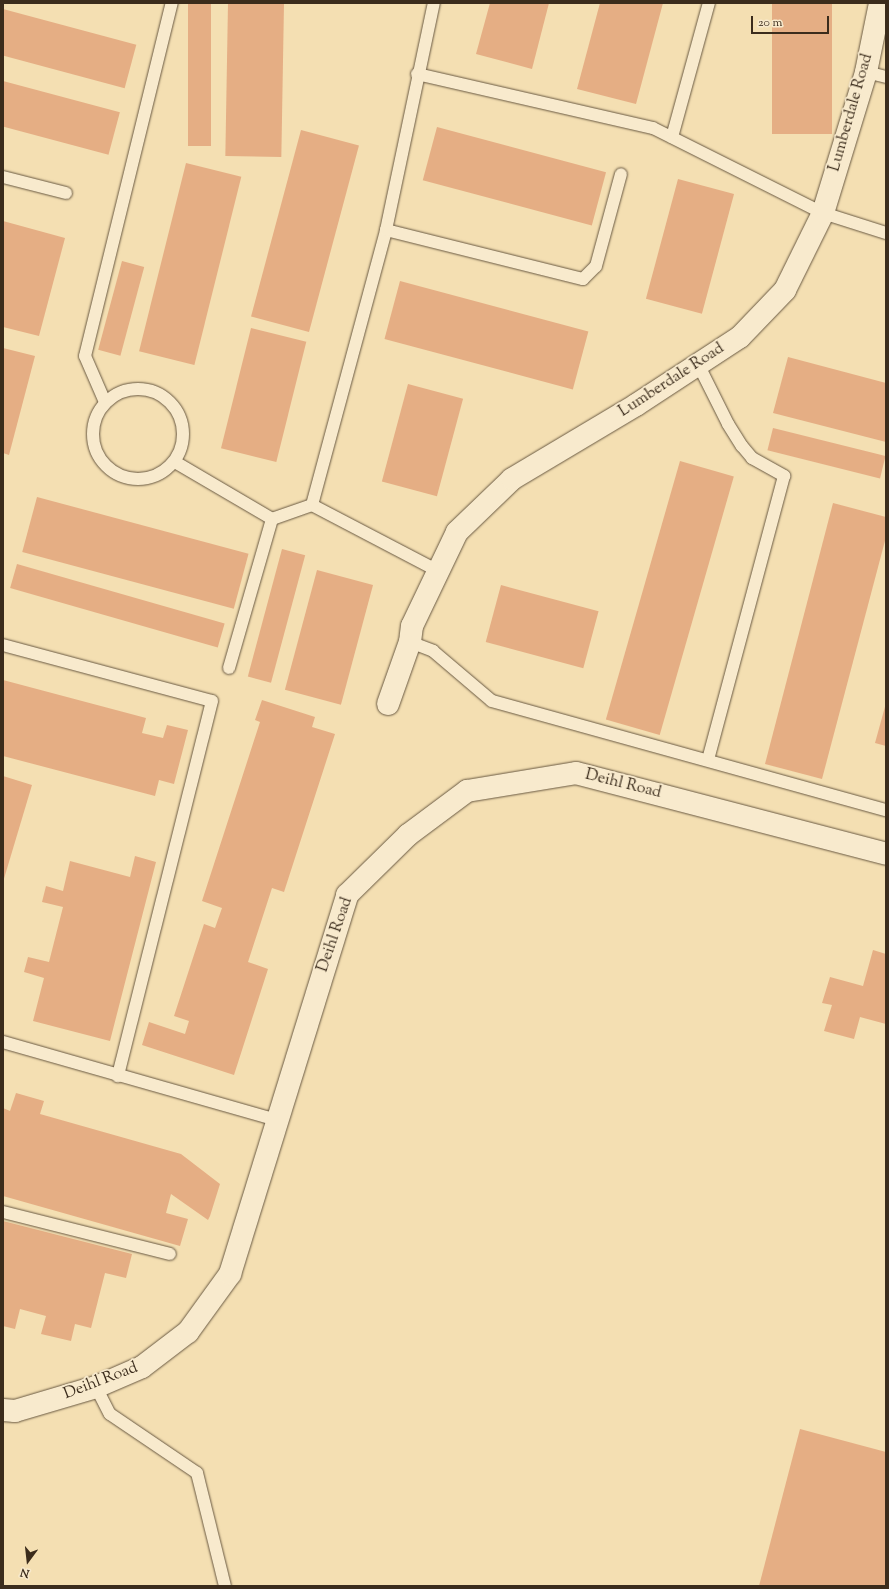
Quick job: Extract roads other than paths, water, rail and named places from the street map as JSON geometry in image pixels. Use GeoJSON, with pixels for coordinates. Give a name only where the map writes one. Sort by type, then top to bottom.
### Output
{"type":"FeatureCollection","features":[{"type":"Feature","properties":{"kind":"street","name":"Lumberdale Road"},"geometry":{"type":"LineString","coordinates":[[388,704],[410,642],[412,626],[457,532],[512,479],[740,337],[785,290],[823,213],[876,75],[880,3]]}},
{"type":"Feature","properties":{"kind":"street","name":"Deihl Road"},"geometry":{"type":"LineString","coordinates":[[3,1410],[15,1411],[96,1387],[142,1367],[188,1332],[230,1274],[347,895],[408,835],[467,791],[576,773],[886,854]]}},
{"type":"Feature","properties":{"kind":"lane"},"geometry":{"type":"LineString","coordinates":[[105,402],[85,356],[172,3]]}},
{"type":"Feature","properties":{"kind":"lane"},"geometry":{"type":"LineString","coordinates":[[312,505],[386,230],[417,74],[434,3]]}},
{"type":"Feature","properties":{"kind":"lane"},"geometry":{"type":"LineString","coordinates":[[672,137],[709,3]]}},
{"type":"Feature","properties":{"kind":"lane"},"geometry":{"type":"LineString","coordinates":[[417,74],[653,128],[823,213],[886,233]]}},
{"type":"Feature","properties":{"kind":"lane"},"geometry":{"type":"LineString","coordinates":[[386,230],[583,279],[596,266],[622,174]]}},
{"type":"Feature","properties":{"kind":"lane"},"geometry":{"type":"LineString","coordinates":[[3,177],[66,193]]}},
{"type":"Feature","properties":{"kind":"lane"},"geometry":{"type":"LineString","coordinates":[[698,364],[728,424],[742,446],[752,458],[784,476],[708,760]]}},
{"type":"Feature","properties":{"kind":"lane"},"geometry":{"type":"LineString","coordinates":[[141,388],[160,394],[175,407],[183,424],[183,444],[175,462],[155,477],[130,479],[108,469],[94,448],[93,423],[105,402],[122,391],[141,388]]}},
{"type":"Feature","properties":{"kind":"lane"},"geometry":{"type":"LineString","coordinates":[[175,462],[272,519],[312,505],[438,571]]}},
{"type":"Feature","properties":{"kind":"lane"},"geometry":{"type":"LineString","coordinates":[[229,668],[272,519]]}},
{"type":"Feature","properties":{"kind":"lane"},"geometry":{"type":"LineString","coordinates":[[410,642],[433,651],[492,701],[886,810]]}},
{"type":"Feature","properties":{"kind":"lane"},"geometry":{"type":"LineString","coordinates":[[3,645],[212,702],[118,1076]]}},
{"type":"Feature","properties":{"kind":"lane"},"geometry":{"type":"LineString","coordinates":[[3,1042],[118,1076],[277,1120]]}},
{"type":"Feature","properties":{"kind":"lane"},"geometry":{"type":"LineString","coordinates":[[3,1212],[170,1254]]}},
{"type":"Feature","properties":{"kind":"lane"},"geometry":{"type":"LineString","coordinates":[[96,1387],[110,1414],[197,1473],[225,1586]]}}]}
